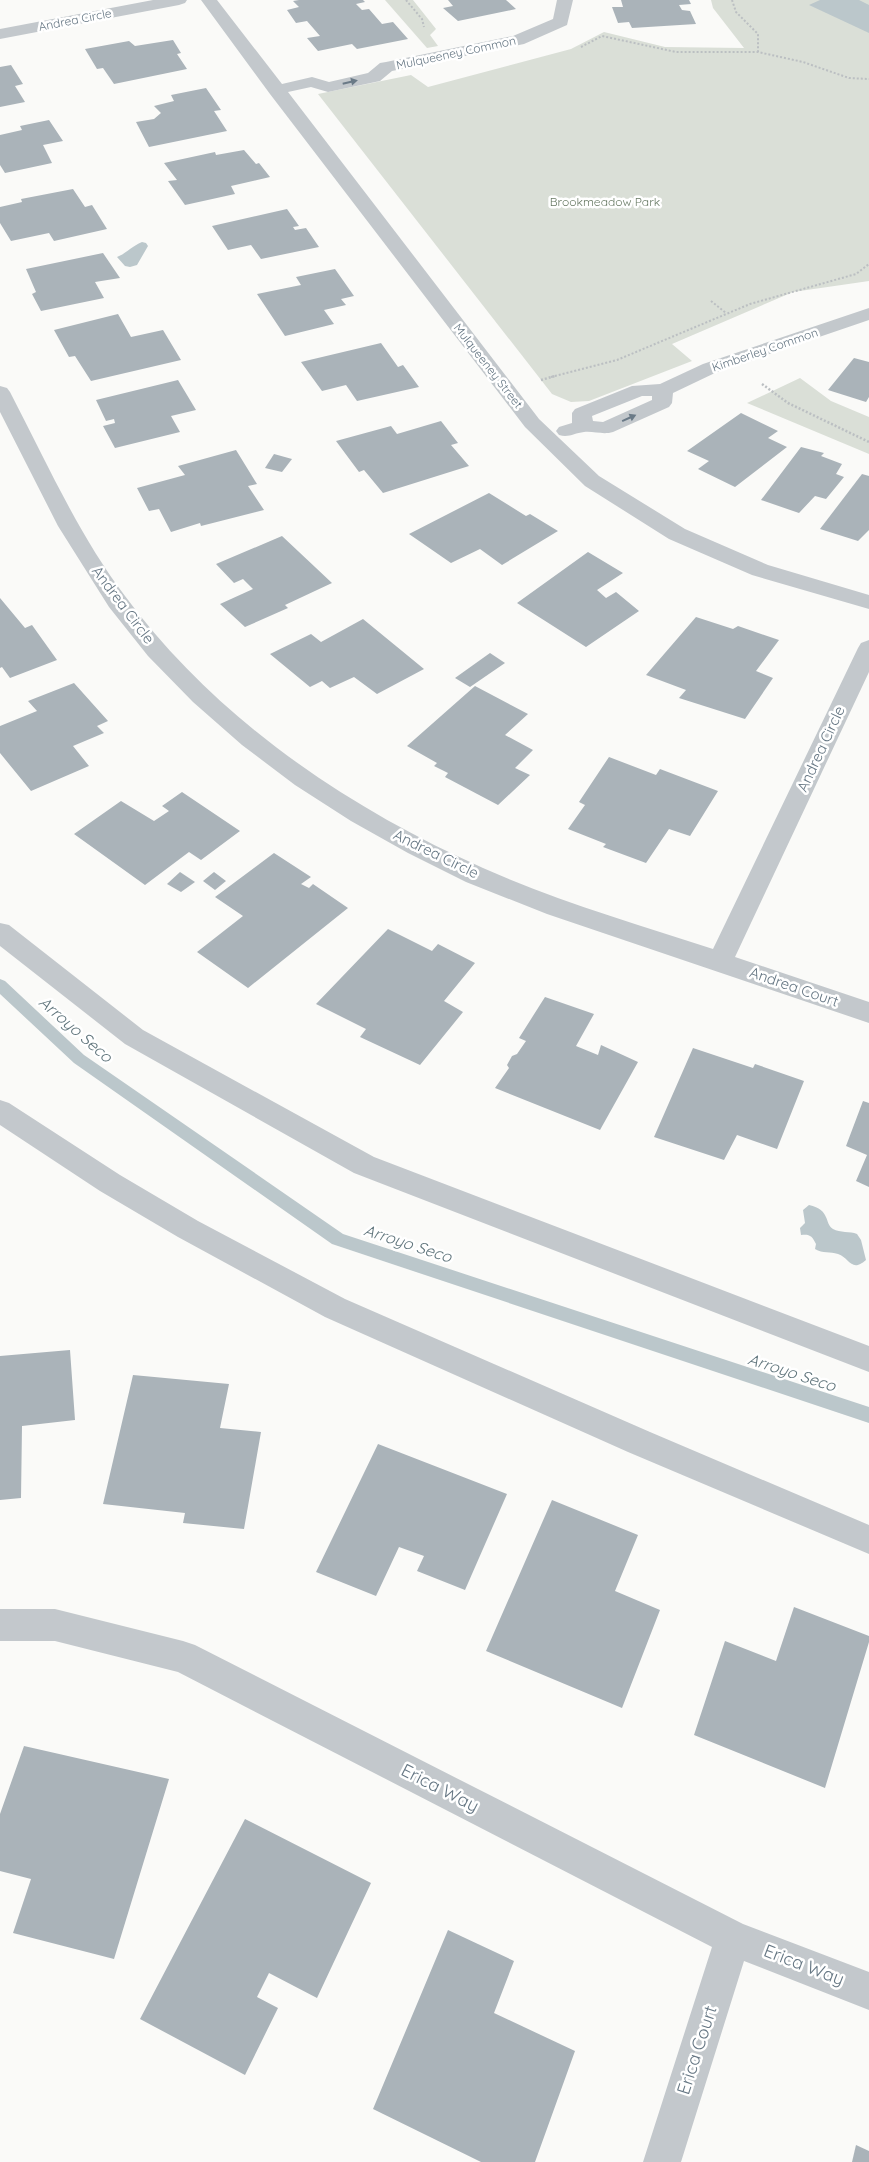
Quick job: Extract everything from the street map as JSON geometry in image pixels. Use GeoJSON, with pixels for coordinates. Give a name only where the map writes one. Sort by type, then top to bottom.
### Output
{"type":"FeatureCollection","features":[{"type":"Feature","properties":{"kind":"street","name":"Andrea Circle"},"geometry":{"type":"LineString","coordinates":[[0,34],[179,0]]}},
{"type":"Feature","properties":{"kind":"street","name":"Mulqueeney Street"},"geometry":{"type":"LineString","coordinates":[[209,0],[532,423],[592,481],[677,534],[760,570],[869,602]]}},
{"type":"Feature","properties":{"kind":"street","name":"Mulqueeney Common"},"geometry":{"type":"LineString","coordinates":[[276,90],[312,82],[328,87],[374,76],[386,67],[518,40],[561,22],[565,0]]}},
{"type":"Feature","properties":{"kind":"street","name":"Kimberley Common"},"geometry":{"type":"LineString","coordinates":[[547,438],[583,426],[606,428],[662,403],[662,390],[710,368],[869,314]]}},
{"type":"Feature","properties":{"kind":"street","name":"Andrea Circle"},"geometry":{"type":"LineString","coordinates":[[0,392],[73,534],[118,602],[171,666],[241,732],[337,802],[422,850],[532,898],[720,962],[869,648]]}},
{"type":"Feature","properties":{"kind":"street","name":"Andrea Court"},"geometry":{"type":"LineString","coordinates":[[720,962],[869,1013]]}},
{"type":"Feature","properties":{"kind":"street","name":"Erica Way"},"geometry":{"type":"LineString","coordinates":[[0,1625],[55,1625],[183,1657],[733,1938],[869,1991]]}},
{"type":"Feature","properties":{"kind":"street","name":"Erica Court"},"geometry":{"type":"LineString","coordinates":[[662,2162],[733,1938]]}},
{"type":"Feature","properties":{"kind":"lane"},"geometry":{"type":"LineString","coordinates":[[0,932],[134,1037],[364,1165],[869,1359]]}},
{"type":"Feature","properties":{"kind":"lane"},"geometry":{"type":"LineString","coordinates":[[0,1111],[110,1183],[188,1229],[335,1308],[639,1442],[869,1540]]}},
{"type":"Feature","properties":{"kind":"path"},"geometry":{"type":"LineString","coordinates":[[732,0],[736,12],[758,34],[758,52]]}},
{"type":"Feature","properties":{"kind":"path"},"geometry":{"type":"LineString","coordinates":[[577,49],[602,36],[676,52],[758,52],[803,62],[849,78],[869,79]]}},
{"type":"Feature","properties":{"kind":"path"},"geometry":{"type":"LineString","coordinates":[[534,382],[618,360],[727,313],[782,294],[856,274],[869,264]]}},
{"type":"Feature","properties":{"kind":"path"},"geometry":{"type":"LineString","coordinates":[[711,301],[727,313]]}},
{"type":"Feature","properties":{"kind":"path"},"geometry":{"type":"LineString","coordinates":[[732,361],[788,403],[869,442]]}},
{"type":"Feature","properties":{"kind":"green space"},"geometry":{"type":"Polygon","coordinates":[[[385,0],[413,0],[436,29],[430,35],[438,46],[427,48],[385,0]]]}},
{"type":"Feature","properties":{"kind":"green space","name":"Brookmeadow Park"},"geometry":{"type":"Polygon","coordinates":[[[711,0],[869,0],[869,281],[793,292],[672,344],[692,361],[589,401],[571,402],[552,394],[318,94],[411,75],[428,87],[571,49],[604,32],[665,47],[744,48],[713,8],[711,0]]]}},
{"type":"Feature","properties":{"kind":"green space"},"geometry":{"type":"Polygon","coordinates":[[[800,378],[831,401],[869,417],[869,454],[747,403],[800,378]]]}},
{"type":"Feature","properties":{"kind":"shaded area"},"geometry":{"type":"Polygon","coordinates":[[[820,0],[859,0],[869,5],[869,33],[809,5],[820,0]]]}},
{"type":"Feature","properties":{"kind":"shaded area"},"geometry":{"type":"Polygon","coordinates":[[[142,242],[148,246],[137,265],[125,266],[117,257],[142,242]]]}},
{"type":"Feature","properties":{"kind":"shaded area"},"geometry":{"type":"Polygon","coordinates":[[[809,1205],[816,1207],[824,1213],[833,1229],[857,1234],[861,1240],[866,1260],[861,1264],[854,1265],[838,1254],[815,1249],[816,1244],[813,1239],[809,1235],[801,1235],[800,1228],[805,1223],[803,1210],[809,1205]]]}},
{"type":"Feature","properties":{"kind":"building"},"geometry":{"type":"Polygon","coordinates":[[[363,0],[365,2],[356,4],[362,10],[369,9],[382,24],[393,22],[408,39],[357,49],[352,44],[318,51],[307,38],[320,36],[307,21],[296,23],[287,10],[299,7],[293,1],[363,0]]]}},
{"type":"Feature","properties":{"kind":"building"},"geometry":{"type":"Polygon","coordinates":[[[448,0],[506,0],[516,9],[458,21],[443,8],[453,6],[448,0]]]}},
{"type":"Feature","properties":{"kind":"building"},"geometry":{"type":"Polygon","coordinates":[[[621,0],[689,0],[691,4],[679,5],[682,10],[690,11],[696,24],[632,28],[629,22],[618,23],[612,7],[623,7],[621,0]]]}},
{"type":"Feature","properties":{"kind":"building"},"geometry":{"type":"Polygon","coordinates":[[[173,40],[181,53],[177,54],[187,69],[114,84],[103,68],[97,69],[85,49],[129,41],[135,46],[173,40]]]}},
{"type":"Feature","properties":{"kind":"building"},"geometry":{"type":"Polygon","coordinates":[[[11,65],[23,84],[15,86],[25,102],[0,107],[0,67],[11,65]]]}},
{"type":"Feature","properties":{"kind":"building"},"geometry":{"type":"Polygon","coordinates":[[[206,88],[221,110],[214,111],[227,131],[149,147],[136,122],[154,119],[161,113],[154,106],[174,101],[171,95],[206,88]]]}},
{"type":"Feature","properties":{"kind":"building"},"geometry":{"type":"Polygon","coordinates":[[[49,120],[63,141],[43,145],[52,163],[5,173],[0,165],[0,135],[22,130],[20,126],[49,120]]]}},
{"type":"Feature","properties":{"kind":"building"},"geometry":{"type":"Polygon","coordinates":[[[244,150],[256,164],[259,163],[270,177],[231,186],[235,194],[185,205],[168,181],[177,180],[164,163],[215,152],[216,155],[244,150]]]}},
{"type":"Feature","properties":{"kind":"building"},"geometry":{"type":"Polygon","coordinates":[[[73,189],[85,207],[92,205],[107,229],[54,241],[49,233],[11,241],[0,223],[0,207],[22,202],[21,199],[73,189]]]}},
{"type":"Feature","properties":{"kind":"building"},"geometry":{"type":"Polygon","coordinates":[[[287,209],[299,226],[293,227],[295,230],[306,228],[319,247],[261,259],[251,245],[228,250],[212,226],[287,209]]]}},
{"type":"Feature","properties":{"kind":"building"},"geometry":{"type":"Polygon","coordinates":[[[103,253],[120,278],[95,282],[104,298],[41,311],[32,294],[36,292],[26,269],[103,253]]]}},
{"type":"Feature","properties":{"kind":"building"},"geometry":{"type":"Polygon","coordinates":[[[335,269],[354,296],[341,299],[346,305],[324,310],[334,324],[285,336],[257,294],[301,285],[296,277],[335,269]]]}},
{"type":"Feature","properties":{"kind":"building"},"geometry":{"type":"Polygon","coordinates":[[[118,314],[131,337],[163,330],[181,360],[91,381],[75,356],[69,357],[54,330],[118,314]]]}},
{"type":"Feature","properties":{"kind":"building"},"geometry":{"type":"Polygon","coordinates":[[[381,343],[398,367],[403,365],[419,387],[357,401],[346,385],[322,391],[301,362],[381,343]]]}},
{"type":"Feature","properties":{"kind":"building"},"geometry":{"type":"Polygon","coordinates":[[[854,358],[869,362],[869,397],[866,402],[828,390],[854,358]]]}},
{"type":"Feature","properties":{"kind":"building"},"geometry":{"type":"Polygon","coordinates":[[[178,380],[196,410],[171,416],[180,432],[115,448],[103,426],[115,423],[114,419],[106,421],[96,400],[178,380]]]}},
{"type":"Feature","properties":{"kind":"building"},"geometry":{"type":"Polygon","coordinates":[[[741,413],[778,431],[768,438],[787,447],[735,487],[698,469],[709,461],[687,451],[741,413]]]}},
{"type":"Feature","properties":{"kind":"building"},"geometry":{"type":"Polygon","coordinates":[[[441,421],[458,443],[451,445],[469,466],[383,493],[364,470],[359,472],[336,441],[391,426],[397,434],[441,421]]]}},
{"type":"Feature","properties":{"kind":"building"},"geometry":{"type":"Polygon","coordinates":[[[801,447],[824,453],[821,456],[842,464],[836,474],[844,477],[826,499],[815,496],[799,513],[761,500],[801,447]]]}},
{"type":"Feature","properties":{"kind":"building"},"geometry":{"type":"Polygon","coordinates":[[[236,450],[257,484],[248,486],[264,510],[201,526],[200,523],[171,532],[159,509],[149,511],[137,488],[185,475],[178,466],[236,450]]]}},
{"type":"Feature","properties":{"kind":"building"},"geometry":{"type":"Polygon","coordinates":[[[274,454],[292,459],[282,472],[265,468],[274,454]]]}},
{"type":"Feature","properties":{"kind":"building"},"geometry":{"type":"Polygon","coordinates":[[[862,474],[869,476],[869,530],[858,541],[820,529],[862,474]]]}},
{"type":"Feature","properties":{"kind":"building"},"geometry":{"type":"Polygon","coordinates":[[[489,493],[526,516],[530,514],[558,531],[502,565],[480,549],[451,563],[409,534],[489,493]]]}},
{"type":"Feature","properties":{"kind":"building"},"geometry":{"type":"Polygon","coordinates":[[[282,536],[332,583],[285,605],[288,608],[245,627],[220,604],[253,589],[243,579],[234,583],[216,564],[282,536]]]}},
{"type":"Feature","properties":{"kind":"building"},"geometry":{"type":"Polygon","coordinates":[[[588,552],[623,573],[597,590],[606,598],[616,592],[639,611],[586,647],[517,603],[588,552]]]}},
{"type":"Feature","properties":{"kind":"building"},"geometry":{"type":"Polygon","coordinates":[[[0,598],[25,628],[32,625],[57,660],[10,678],[2,667],[0,668],[0,598]]]}},
{"type":"Feature","properties":{"kind":"building"},"geometry":{"type":"Polygon","coordinates":[[[696,617],[733,629],[738,626],[779,640],[756,671],[773,678],[745,719],[679,698],[686,690],[646,675],[696,617]]]}},
{"type":"Feature","properties":{"kind":"building"},"geometry":{"type":"Polygon","coordinates":[[[363,619],[424,669],[377,694],[354,677],[330,688],[322,681],[310,687],[270,654],[311,634],[321,642],[363,619]]]}},
{"type":"Feature","properties":{"kind":"building"},"geometry":{"type":"Polygon","coordinates":[[[490,653],[505,663],[470,687],[455,678],[490,653]]]}},
{"type":"Feature","properties":{"kind":"building"},"geometry":{"type":"Polygon","coordinates":[[[74,683],[108,721],[97,726],[104,733],[73,746],[89,766],[31,791],[0,753],[0,726],[37,711],[28,701],[74,683]]]}},
{"type":"Feature","properties":{"kind":"building"},"geometry":{"type":"Polygon","coordinates":[[[475,686],[528,714],[505,735],[533,750],[515,768],[530,775],[498,805],[445,777],[448,773],[434,766],[437,763],[407,746],[475,686]]]}},
{"type":"Feature","properties":{"kind":"building"},"geometry":{"type":"Polygon","coordinates":[[[609,757],[656,775],[660,769],[718,791],[690,836],[669,829],[646,863],[603,847],[606,844],[568,829],[585,805],[579,802],[609,757]]]}},
{"type":"Feature","properties":{"kind":"building"},"geometry":{"type":"Polygon","coordinates":[[[182,792],[240,831],[201,860],[189,852],[145,885],[74,834],[121,801],[154,821],[169,811],[162,806],[182,792]]]}},
{"type":"Feature","properties":{"kind":"building"},"geometry":{"type":"Polygon","coordinates":[[[274,853],[311,877],[301,884],[309,888],[313,884],[348,908],[248,988],[197,952],[243,916],[215,897],[274,853]]]}},
{"type":"Feature","properties":{"kind":"building"},"geometry":{"type":"Polygon","coordinates":[[[180,872],[195,882],[181,892],[167,884],[180,872]]]}},
{"type":"Feature","properties":{"kind":"building"},"geometry":{"type":"Polygon","coordinates":[[[214,872],[226,881],[215,890],[203,881],[214,872]]]}},
{"type":"Feature","properties":{"kind":"building"},"geometry":{"type":"Polygon","coordinates":[[[388,929],[432,951],[438,944],[475,963],[444,1001],[463,1012],[420,1065],[360,1037],[366,1029],[316,1004],[388,929]]]}},
{"type":"Feature","properties":{"kind":"building"},"geometry":{"type":"Polygon","coordinates":[[[545,997],[594,1014],[576,1046],[598,1055],[601,1045],[638,1062],[600,1130],[495,1088],[509,1068],[507,1065],[512,1056],[517,1054],[526,1041],[519,1038],[545,997]]]}},
{"type":"Feature","properties":{"kind":"building"},"geometry":{"type":"Polygon","coordinates":[[[693,1048],[753,1068],[755,1064],[804,1081],[777,1149],[737,1135],[724,1160],[654,1137],[693,1048]]]}},
{"type":"Feature","properties":{"kind":"building"},"geometry":{"type":"Polygon","coordinates":[[[863,1101],[869,1103],[869,1187],[856,1181],[867,1155],[846,1146],[863,1101]]]}},
{"type":"Feature","properties":{"kind":"building"},"geometry":{"type":"Polygon","coordinates":[[[70,1350],[75,1420],[22,1426],[21,1498],[0,1500],[0,1356],[70,1350]]]}},
{"type":"Feature","properties":{"kind":"building"},"geometry":{"type":"Polygon","coordinates":[[[133,1375],[229,1384],[220,1428],[261,1432],[244,1529],[183,1523],[185,1513],[103,1504],[133,1375]]]}},
{"type":"Feature","properties":{"kind":"building"},"geometry":{"type":"Polygon","coordinates":[[[378,1444],[507,1494],[465,1590],[417,1571],[424,1556],[399,1547],[376,1596],[316,1572],[378,1444]]]}},
{"type":"Feature","properties":{"kind":"building"},"geometry":{"type":"Polygon","coordinates":[[[552,1500],[638,1535],[615,1591],[660,1610],[622,1708],[486,1651],[552,1500]]]}},
{"type":"Feature","properties":{"kind":"building"},"geometry":{"type":"Polygon","coordinates":[[[794,1607],[869,1636],[869,1642],[825,1788],[694,1735],[725,1641],[776,1661],[794,1607]]]}},
{"type":"Feature","properties":{"kind":"building"},"geometry":{"type":"Polygon","coordinates":[[[24,1746],[169,1779],[114,1959],[13,1933],[31,1879],[0,1871],[0,1814],[24,1746]]]}},
{"type":"Feature","properties":{"kind":"building"},"geometry":{"type":"Polygon","coordinates":[[[245,1819],[371,1883],[317,1998],[269,1973],[257,1997],[278,2008],[245,2075],[140,2019],[245,1819]]]}},
{"type":"Feature","properties":{"kind":"building"},"geometry":{"type":"Polygon","coordinates":[[[448,1930],[514,1961],[494,2013],[575,2051],[535,2162],[481,2162],[373,2109],[448,1930]]]}},
{"type":"Feature","properties":{"kind":"building"},"geometry":{"type":"Polygon","coordinates":[[[856,2145],[869,2151],[869,2162],[852,2162],[856,2145]]]}},
{"type":"Feature","properties":{"kind":"waterway","name":"Arroyo Seco"},"geometry":{"type":"LineString","coordinates":[[0,985],[79,1059],[338,1239],[869,1415]]}}]}
